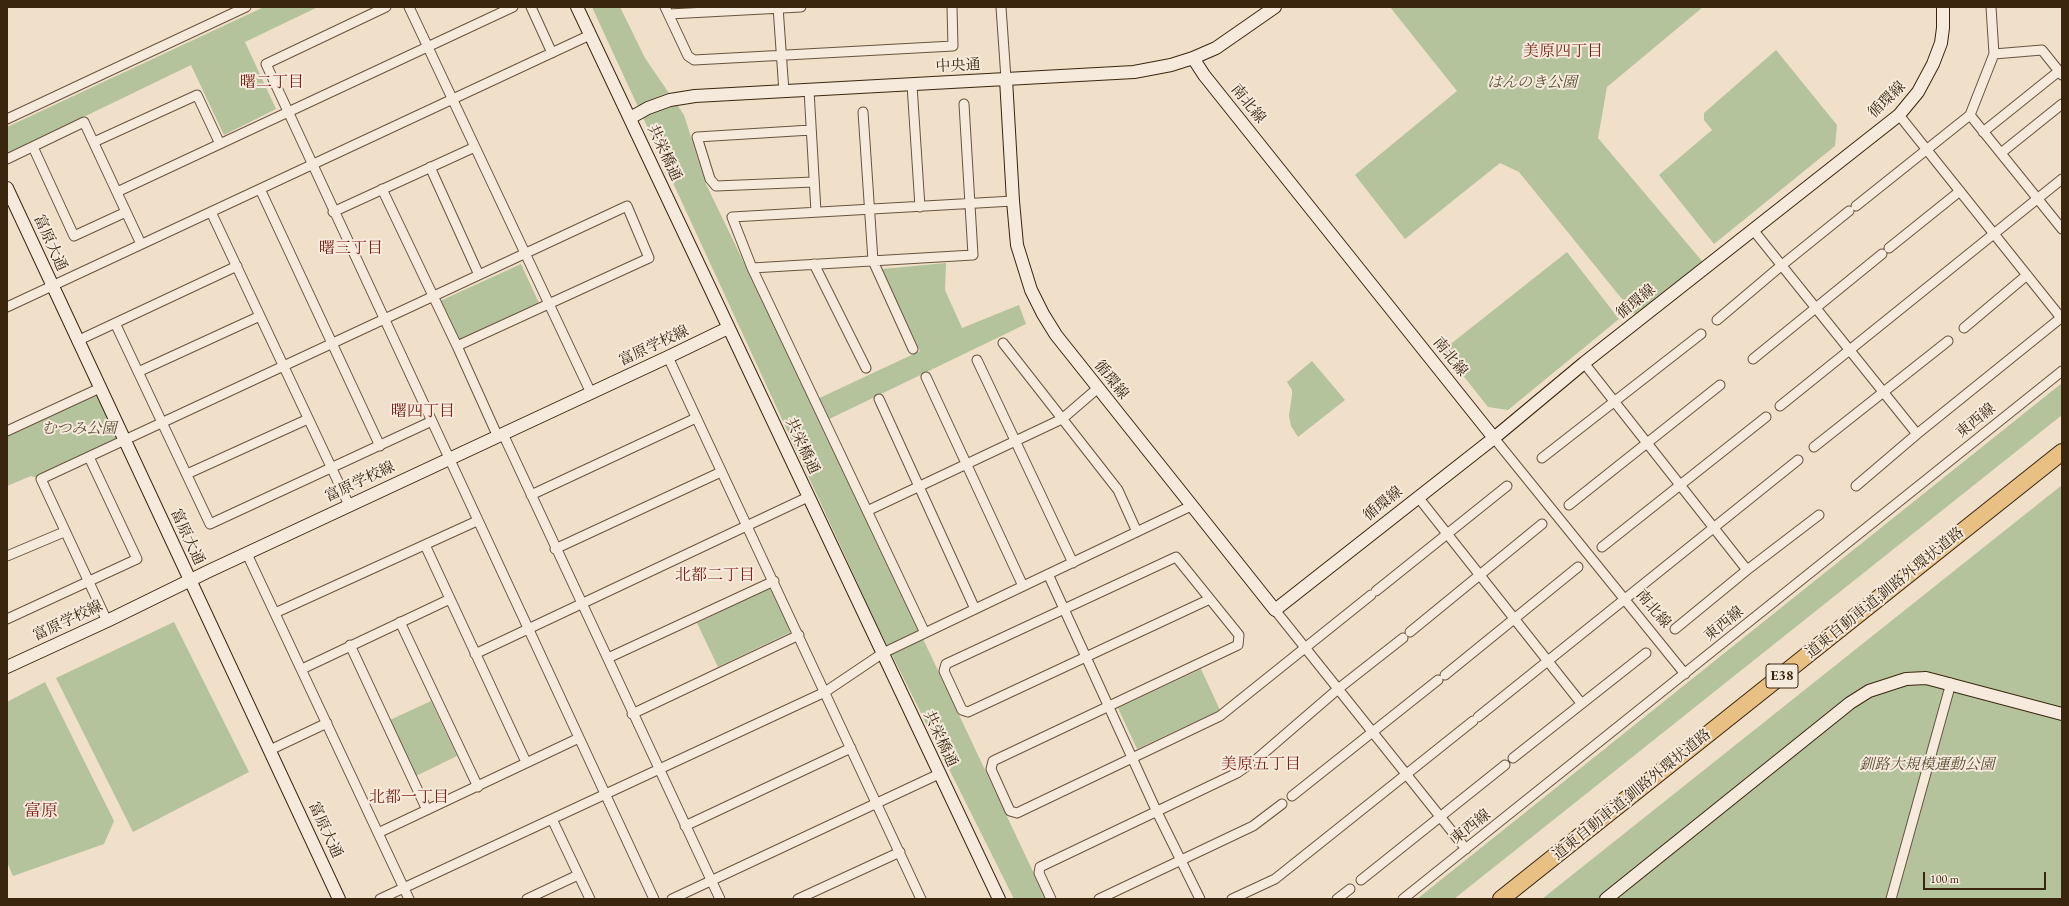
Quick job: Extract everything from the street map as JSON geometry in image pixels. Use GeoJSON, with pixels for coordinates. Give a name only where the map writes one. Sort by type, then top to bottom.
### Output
{"type":"FeatureCollection","features":[{"type":"Feature","properties":{"kind":"highway","name":"道東自動車道;釧路外環状道路"},"geometry":{"type":"LineString","coordinates":[[1501,899],[2062,452]]}},
{"type":"Feature","properties":{"kind":"highway","name":"道東自動車道;釧路外環状道路"},"geometry":{"type":"LineString","coordinates":[[1513,899],[2062,459]]}},
{"type":"Feature","properties":{"kind":"street"},"geometry":{"type":"LineString","coordinates":[[386,7],[266,64],[286,112],[432,421],[477,521],[654,899]]}},
{"type":"Feature","properties":{"kind":"street"},"geometry":{"type":"LineString","coordinates":[[409,7],[548,305],[591,393]]}},
{"type":"Feature","properties":{"kind":"street"},"geometry":{"type":"LineString","coordinates":[[117,192],[513,7]]}},
{"type":"Feature","properties":{"kind":"street"},"geometry":{"type":"LineString","coordinates":[[531,7],[552,53]]}},
{"type":"Feature","properties":{"kind":"street","name":"共栄橋通"},"geometry":{"type":"LineString","coordinates":[[577,7],[999,899]]}},
{"type":"Feature","properties":{"kind":"street"},"geometry":{"type":"LineString","coordinates":[[801,7],[667,11],[688,56],[694,60],[953,46],[952,7]]}},
{"type":"Feature","properties":{"kind":"street"},"geometry":{"type":"LineString","coordinates":[[1001,7],[1006,80]]}},
{"type":"Feature","properties":{"kind":"street","name":"中央通"},"geometry":{"type":"LineString","coordinates":[[630,118],[648,108],[670,100],[695,96],[1134,72],[1193,58],[1216,48],[1275,7]]}},
{"type":"Feature","properties":{"kind":"street","name":"循環線"},"geometry":{"type":"LineString","coordinates":[[1006,80],[1017,245],[1031,290],[1056,335],[1275,610],[1494,438],[1584,363],[1898,115],[1918,92],[1933,64],[1941,43],[1943,7]]}},
{"type":"Feature","properties":{"kind":"street"},"geometry":{"type":"LineString","coordinates":[[1717,320],[1782,265],[1970,115],[1994,54],[1991,7]]}},
{"type":"Feature","properties":{"kind":"street"},"geometry":{"type":"LineString","coordinates":[[7,119],[241,8]]}},
{"type":"Feature","properties":{"kind":"street"},"geometry":{"type":"LineString","coordinates":[[778,8],[784,92]]}},
{"type":"Feature","properties":{"kind":"street"},"geometry":{"type":"LineString","coordinates":[[7,307],[590,35]]}},
{"type":"Feature","properties":{"kind":"street"},"geometry":{"type":"LineString","coordinates":[[1984,132],[2060,73],[2042,50],[1994,54]]}},
{"type":"Feature","properties":{"kind":"street","name":"南北線"},"geometry":{"type":"LineString","coordinates":[[1193,58],[1204,75],[1494,438],[1591,556],[1624,600],[1685,674]]}},
{"type":"Feature","properties":{"kind":"street"},"geometry":{"type":"LineString","coordinates":[[912,85],[920,207]]}},
{"type":"Feature","properties":{"kind":"street"},"geometry":{"type":"LineString","coordinates":[[809,90],[816,212]]}},
{"type":"Feature","properties":{"kind":"street"},"geometry":{"type":"LineString","coordinates":[[94,142],[197,95],[220,144]]}},
{"type":"Feature","properties":{"kind":"street"},"geometry":{"type":"LineString","coordinates":[[752,268],[973,255],[964,104]]}},
{"type":"Feature","properties":{"kind":"street"},"geometry":{"type":"LineString","coordinates":[[2001,153],[2062,104]]}},
{"type":"Feature","properties":{"kind":"street"},"geometry":{"type":"LineString","coordinates":[[862,112],[872,261],[913,349]]}},
{"type":"Feature","properties":{"kind":"street"},"geometry":{"type":"LineString","coordinates":[[1856,486],[1917,434],[2062,318],[1898,115]]}},
{"type":"Feature","properties":{"kind":"street"},"geometry":{"type":"LineString","coordinates":[[1970,115],[2062,229]]}},
{"type":"Feature","properties":{"kind":"street"},"geometry":{"type":"LineString","coordinates":[[7,160],[84,122],[141,244]]}},
{"type":"Feature","properties":{"kind":"street"},"geometry":{"type":"LineString","coordinates":[[811,130],[697,137],[710,179],[716,186],[814,182]]}},
{"type":"Feature","properties":{"kind":"street"},"geometry":{"type":"LineString","coordinates":[[33,147],[74,236],[126,212]]}},
{"type":"Feature","properties":{"kind":"street"},"geometry":{"type":"LineString","coordinates":[[333,212],[475,147]]}},
{"type":"Feature","properties":{"kind":"street"},"geometry":{"type":"LineString","coordinates":[[430,167],[479,275]]}},
{"type":"Feature","properties":{"kind":"street"},"geometry":{"type":"LineString","coordinates":[[1780,406],[2062,179]]}},
{"type":"Feature","properties":{"kind":"street","name":"富原大通"},"geometry":{"type":"LineString","coordinates":[[7,188],[77,341],[125,440],[339,899]]}},
{"type":"Feature","properties":{"kind":"street"},"geometry":{"type":"LineString","coordinates":[[260,189],[380,446]]}},
{"type":"Feature","properties":{"kind":"street"},"geometry":{"type":"LineString","coordinates":[[382,189],[500,436],[531,495],[555,549],[608,658],[632,714],[720,899]]}},
{"type":"Feature","properties":{"kind":"street"},"geometry":{"type":"LineString","coordinates":[[1753,358],[1960,191]]}},
{"type":"Feature","properties":{"kind":"street"},"geometry":{"type":"LineString","coordinates":[[925,633],[752,268],[732,217],[1013,201]]}},
{"type":"Feature","properties":{"kind":"street"},"geometry":{"type":"LineString","coordinates":[[107,621],[87,582],[41,479],[626,206],[649,258],[457,346]]}},
{"type":"Feature","properties":{"kind":"street"},"geometry":{"type":"LineString","coordinates":[[211,212],[349,505]]}},
{"type":"Feature","properties":{"kind":"street"},"geometry":{"type":"LineString","coordinates":[[1754,230],[1917,434]]}},
{"type":"Feature","properties":{"kind":"street"},"geometry":{"type":"LineString","coordinates":[[814,264],[866,368]]}},
{"type":"Feature","properties":{"kind":"street"},"geometry":{"type":"LineString","coordinates":[[77,341],[237,266]]}},
{"type":"Feature","properties":{"kind":"street"},"geometry":{"type":"LineString","coordinates":[[1964,328],[2027,276]]}},
{"type":"Feature","properties":{"kind":"street"},"geometry":{"type":"LineString","coordinates":[[138,372],[260,316]]}},
{"type":"Feature","properties":{"kind":"street"},"geometry":{"type":"LineString","coordinates":[[116,323],[210,524],[432,421]]}},
{"type":"Feature","properties":{"kind":"street","name":"富原学校線"},"geometry":{"type":"LineString","coordinates":[[7,667],[449,458],[668,358],[728,328]]}},
{"type":"Feature","properties":{"kind":"street"},"geometry":{"type":"LineString","coordinates":[[1542,458],[1613,400],[1701,334]]}},
{"type":"Feature","properties":{"kind":"street"},"geometry":{"type":"LineString","coordinates":[[1814,447],[1948,341]]}},
{"type":"Feature","properties":{"kind":"street"},"geometry":{"type":"LineString","coordinates":[[1003,344],[1118,490],[1137,532]]}},
{"type":"Feature","properties":{"kind":"street"},"geometry":{"type":"LineString","coordinates":[[668,358],[774,581],[921,899]]}},
{"type":"Feature","properties":{"kind":"street"},"geometry":{"type":"LineString","coordinates":[[977,360],[1073,563]]}},
{"type":"Feature","properties":{"kind":"street"},"geometry":{"type":"LineString","coordinates":[[1584,363],[1747,570]]}},
{"type":"Feature","properties":{"kind":"street","name":"東西線"},"geometry":{"type":"LineString","coordinates":[[1403,899],[2062,371]]}},
{"type":"Feature","properties":{"kind":"street"},"geometry":{"type":"LineString","coordinates":[[926,376],[1023,586]]}},
{"type":"Feature","properties":{"kind":"street"},"geometry":{"type":"LineString","coordinates":[[1569,505],[1720,384]]}},
{"type":"Feature","properties":{"kind":"street"},"geometry":{"type":"LineString","coordinates":[[7,431],[100,388]]}},
{"type":"Feature","properties":{"kind":"street"},"geometry":{"type":"LineString","coordinates":[[867,511],[917,486],[1062,419],[1098,388]]}},
{"type":"Feature","properties":{"kind":"street"},"geometry":{"type":"LineString","coordinates":[[879,399],[917,486],[975,609]]}},
{"type":"Feature","properties":{"kind":"street"},"geometry":{"type":"LineString","coordinates":[[1602,547],[1766,417]]}},
{"type":"Feature","properties":{"kind":"street"},"geometry":{"type":"LineString","coordinates":[[531,495],[696,418]]}},
{"type":"Feature","properties":{"kind":"street"},"geometry":{"type":"LineString","coordinates":[[187,474],[308,419]]}},
{"type":"Feature","properties":{"kind":"street"},"geometry":{"type":"LineString","coordinates":[[7,619],[136,559],[89,457]]}},
{"type":"Feature","properties":{"kind":"street"},"geometry":{"type":"LineString","coordinates":[[1232,899],[1275,879],[1798,460]]}},
{"type":"Feature","properties":{"kind":"street"},"geometry":{"type":"LineString","coordinates":[[555,549],[721,472]]}},
{"type":"Feature","properties":{"kind":"street"},"geometry":{"type":"LineString","coordinates":[[1210,599],[968,712],[962,710],[944,670],[946,664],[1176,557],[1210,599],[1239,635],[1238,645],[993,761],[991,769],[1010,811],[1017,813],[1134,759],[1220,716],[1507,486]]}},
{"type":"Feature","properties":{"kind":"street"},"geometry":{"type":"LineString","coordinates":[[475,654],[808,497]]}},
{"type":"Feature","properties":{"kind":"street"},"geometry":{"type":"LineString","coordinates":[[1418,497],[1581,703]]}},
{"type":"Feature","properties":{"kind":"street"},"geometry":{"type":"LineString","coordinates":[[380,899],[825,692],[883,653],[1191,506]]}},
{"type":"Feature","properties":{"kind":"street"},"geometry":{"type":"LineString","coordinates":[[1675,629],[1747,570],[1819,515]]}},
{"type":"Feature","properties":{"kind":"street"},"geometry":{"type":"LineString","coordinates":[[275,613],[477,521]]}},
{"type":"Feature","properties":{"kind":"street"},"geometry":{"type":"LineString","coordinates":[[1258,758],[1338,689],[1480,576],[1542,524]]}},
{"type":"Feature","properties":{"kind":"street"},"geometry":{"type":"LineString","coordinates":[[7,556],[64,532]]}},
{"type":"Feature","properties":{"kind":"street"},"geometry":{"type":"LineString","coordinates":[[425,545],[526,762]]}},
{"type":"Feature","properties":{"kind":"street"},"geometry":{"type":"LineString","coordinates":[[247,554],[409,899]]}},
{"type":"Feature","properties":{"kind":"street"},"geometry":{"type":"LineString","coordinates":[[1292,796],[1578,567]]}},
{"type":"Feature","properties":{"kind":"street"},"geometry":{"type":"LineString","coordinates":[[1048,574],[1134,759],[1156,810],[1200,899]]}},
{"type":"Feature","properties":{"kind":"street"},"geometry":{"type":"LineString","coordinates":[[608,658],[774,581]]}},
{"type":"Feature","properties":{"kind":"street"},"geometry":{"type":"LineString","coordinates":[[302,669],[450,598]]}},
{"type":"Feature","properties":{"kind":"street"},"geometry":{"type":"LineString","coordinates":[[1275,610],[1466,849]]}},
{"type":"Feature","properties":{"kind":"street"},"geometry":{"type":"LineString","coordinates":[[400,622],[478,787]]}},
{"type":"Feature","properties":{"kind":"street"},"geometry":{"type":"LineString","coordinates":[[632,714],[799,635]]}},
{"type":"Feature","properties":{"kind":"street"},"geometry":{"type":"LineString","coordinates":[[350,645],[427,810]]}},
{"type":"Feature","properties":{"kind":"street"},"geometry":{"type":"LineString","coordinates":[[1513,758],[1646,652]]}},
{"type":"Feature","properties":{"kind":"street"},"geometry":{"type":"LineString","coordinates":[[1606,899],[1850,703],[1869,690],[1906,679],[1926,678],[1951,683],[2062,714]]}},
{"type":"Feature","properties":{"kind":"street"},"geometry":{"type":"LineString","coordinates":[[1891,899],[1951,683]]}},
{"type":"Feature","properties":{"kind":"street"},"geometry":{"type":"LineString","coordinates":[[270,750],[327,723]]}},
{"type":"Feature","properties":{"kind":"street"},"geometry":{"type":"LineString","coordinates":[[378,833],[579,738]]}},
{"type":"Feature","properties":{"kind":"street"},"geometry":{"type":"LineString","coordinates":[[685,826],[851,748]]}},
{"type":"Feature","properties":{"kind":"street"},"geometry":{"type":"LineString","coordinates":[[1051,899],[1039,873],[1040,866],[1237,773],[1250,764]]}},
{"type":"Feature","properties":{"kind":"street"},"geometry":{"type":"LineString","coordinates":[[1361,880],[1505,765]]}},
{"type":"Feature","properties":{"kind":"street"},"geometry":{"type":"LineString","coordinates":[[672,899],[939,774]]}},
{"type":"Feature","properties":{"kind":"street"},"geometry":{"type":"LineString","coordinates":[[1099,899],[1182,861],[1253,826],[1282,804]]}},
{"type":"Feature","properties":{"kind":"street"},"geometry":{"type":"LineString","coordinates":[[552,819],[590,899]]}},
{"type":"Feature","properties":{"kind":"street"},"geometry":{"type":"LineString","coordinates":[[798,899],[900,852]]}},
{"type":"Feature","properties":{"kind":"street"},"geometry":{"type":"LineString","coordinates":[[527,899],[578,875]]}},
{"type":"Feature","properties":{"kind":"street"},"geometry":{"type":"LineString","coordinates":[[1336,899],[1350,888]]}},
{"type":"Feature","properties":{"kind":"green space"},"geometry":{"type":"Polygon","coordinates":[[[264,7],[318,7],[245,42],[276,109],[224,135],[191,65],[7,154],[7,127],[264,7]]]}},
{"type":"Feature","properties":{"kind":"green space"},"geometry":{"type":"Polygon","coordinates":[[[592,7],[620,7],[645,58],[684,115],[705,182],[811,402],[920,351],[882,269],[946,263],[945,290],[962,328],[1019,305],[1026,324],[821,423],[1046,899],[1014,899],[876,623],[592,7]]]}},
{"type":"Feature","properties":{"kind":"green space","name":"はんのき公園"},"geometry":{"type":"Polygon","coordinates":[[[1390,7],[1703,7],[1607,87],[1598,138],[1707,267],[1639,320],[1519,172],[1500,163],[1405,239],[1355,175],[1457,91],[1390,7]]]}},
{"type":"Feature","properties":{"kind":"green space"},"geometry":{"type":"Polygon","coordinates":[[[1776,50],[1837,125],[1835,146],[1714,244],[1659,175],[1712,130],[1704,120],[1704,113],[1776,50]]]}},
{"type":"Feature","properties":{"kind":"green space"},"geometry":{"type":"Polygon","coordinates":[[[1567,252],[1619,319],[1508,410],[1488,407],[1443,350],[1567,252]]]}},
{"type":"Feature","properties":{"kind":"green space"},"geometry":{"type":"Polygon","coordinates":[[[521,264],[539,303],[458,341],[440,301],[521,264]]]}},
{"type":"Feature","properties":{"kind":"green space"},"geometry":{"type":"Polygon","coordinates":[[[1312,361],[1345,400],[1298,437],[1291,426],[1289,416],[1292,390],[1287,382],[1312,361]]]}},
{"type":"Feature","properties":{"kind":"green space"},"geometry":{"type":"Polygon","coordinates":[[[2062,383],[2062,415],[1454,899],[1417,899],[2062,383]]]}},
{"type":"Feature","properties":{"kind":"green space","name":"むつみ公園"},"geometry":{"type":"Polygon","coordinates":[[[100,388],[125,440],[41,479],[31,476],[7,486],[7,431],[100,388]]]}},
{"type":"Feature","properties":{"kind":"green space","name":"釧路大規模運動公園"},"geometry":{"type":"Polygon","coordinates":[[[2062,485],[2062,899],[1542,899],[2062,485]]]}},
{"type":"Feature","properties":{"kind":"green space"},"geometry":{"type":"Polygon","coordinates":[[[770,588],[791,632],[718,667],[697,623],[770,588]]]}},
{"type":"Feature","properties":{"kind":"green space"},"geometry":{"type":"Polygon","coordinates":[[[174,622],[249,772],[133,832],[56,678],[174,622]]]}},
{"type":"Feature","properties":{"kind":"green space"},"geometry":{"type":"Polygon","coordinates":[[[1201,669],[1220,710],[1137,749],[1118,708],[1201,669]]]}},
{"type":"Feature","properties":{"kind":"green space"},"geometry":{"type":"Polygon","coordinates":[[[45,682],[114,821],[104,844],[13,876],[7,862],[7,702],[45,682]]]}},
{"type":"Feature","properties":{"kind":"green space"},"geometry":{"type":"Polygon","coordinates":[[[431,701],[457,756],[416,776],[390,720],[431,701]]]}},
{"type":"Feature","properties":{"kind":"district","name":"美原四丁目"},"geometry":{"type":"Point","coordinates":[1563,52]}},
{"type":"Feature","properties":{"kind":"district","name":"曙二丁目"},"geometry":{"type":"Point","coordinates":[272,83]}},
{"type":"Feature","properties":{"kind":"district","name":"曙三丁目"},"geometry":{"type":"Point","coordinates":[351,249]}},
{"type":"Feature","properties":{"kind":"district","name":"曙四丁目"},"geometry":{"type":"Point","coordinates":[423,412]}},
{"type":"Feature","properties":{"kind":"district","name":"北都二丁目"},"geometry":{"type":"Point","coordinates":[715,576]}},
{"type":"Feature","properties":{"kind":"district","name":"美原五丁目"},"geometry":{"type":"Point","coordinates":[1261,765]}},
{"type":"Feature","properties":{"kind":"district","name":"北都一丁目"},"geometry":{"type":"Point","coordinates":[409,798]}},
{"type":"Feature","properties":{"kind":"district","name":"富原"},"geometry":{"type":"Point","coordinates":[41,811]}}]}
